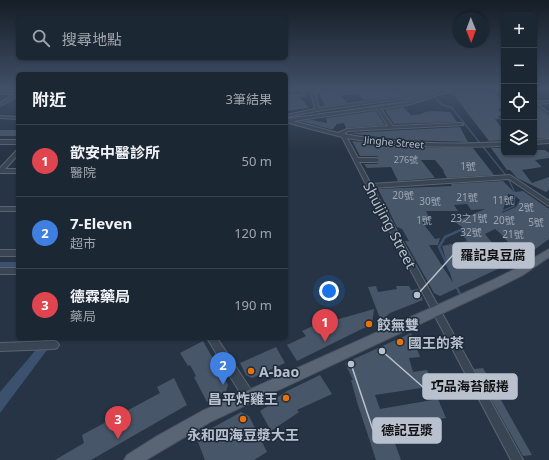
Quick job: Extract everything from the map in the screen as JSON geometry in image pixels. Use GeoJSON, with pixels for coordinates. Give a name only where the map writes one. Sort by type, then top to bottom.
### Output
{"type":"FeatureCollection","features":[{"type":"Feature","properties":{"kind":"main road"},"geometry":{"type":"LineString","coordinates":[[132,460],[162,441],[207,416],[502,281],[549,252]]}},
{"type":"Feature","properties":{"kind":"street"},"geometry":{"type":"LineString","coordinates":[[288,118],[321,109]]}},
{"type":"Feature","properties":{"kind":"street"},"geometry":{"type":"LineString","coordinates":[[288,119],[366,109]]}},
{"type":"Feature","properties":{"kind":"street"},"geometry":{"type":"LineString","coordinates":[[379,109],[392,128]]}},
{"type":"Feature","properties":{"kind":"street"},"geometry":{"type":"LineString","coordinates":[[0,117],[16,118]]}},
{"type":"Feature","properties":{"kind":"street","name":"Jinghe Street"},"geometry":{"type":"LineString","coordinates":[[288,120],[341,136],[414,145],[501,144]]}},
{"type":"Feature","properties":{"kind":"street"},"geometry":{"type":"LineString","coordinates":[[341,136],[347,130],[462,124]]}},
{"type":"Feature","properties":{"kind":"street","name":"Shuijing Street"},"geometry":{"type":"LineString","coordinates":[[341,136],[356,160],[391,231],[437,311],[518,460]]}},
{"type":"Feature","properties":{"kind":"street"},"geometry":{"type":"LineString","coordinates":[[537,142],[549,141]]}},
{"type":"Feature","properties":{"kind":"street"},"geometry":{"type":"LineString","coordinates":[[0,142],[16,142]]}},
{"type":"Feature","properties":{"kind":"street"},"geometry":{"type":"LineString","coordinates":[[0,171],[16,154]]}},
{"type":"Feature","properties":{"kind":"street"},"geometry":{"type":"LineString","coordinates":[[356,160],[377,160]]}},
{"type":"Feature","properties":{"kind":"street"},"geometry":{"type":"LineString","coordinates":[[0,171],[16,171]]}},
{"type":"Feature","properties":{"kind":"street"},"geometry":{"type":"LineString","coordinates":[[369,186],[510,177],[549,204]]}},
{"type":"Feature","properties":{"kind":"street"},"geometry":{"type":"LineString","coordinates":[[0,209],[16,209]]}},
{"type":"Feature","properties":{"kind":"street"},"geometry":{"type":"LineString","coordinates":[[0,253],[16,253]]}},
{"type":"Feature","properties":{"kind":"street"},"geometry":{"type":"LineString","coordinates":[[0,271],[16,271]]}},
{"type":"Feature","properties":{"kind":"street"},"geometry":{"type":"LineString","coordinates":[[213,340],[249,397]]}},
{"type":"Feature","properties":{"kind":"street"},"geometry":{"type":"LineString","coordinates":[[1,349],[54,345]]}},
{"type":"Feature","properties":{"kind":"water"},"geometry":{"type":"Polygon","coordinates":[[[344,109],[355,109],[288,120],[288,118],[344,109]]]}},
{"type":"Feature","properties":{"kind":"water"},"geometry":{"type":"Polygon","coordinates":[[[44,340],[55,340],[0,413],[0,392],[44,340]]]}},
{"type":"Feature","properties":{"kind":"building"},"geometry":{"type":"Polygon","coordinates":[[[405,109],[411,115],[433,111],[450,112],[457,122],[394,124],[385,110],[405,109]]]}},
{"type":"Feature","properties":{"kind":"building"},"geometry":{"type":"Polygon","coordinates":[[[465,109],[498,109],[501,113],[501,116],[498,116],[501,119],[495,119],[501,127],[501,140],[489,141],[465,109]]]}},
{"type":"Feature","properties":{"kind":"building"},"geometry":{"type":"Polygon","coordinates":[[[537,110],[549,117],[549,138],[537,138],[537,110]]]}},
{"type":"Feature","properties":{"kind":"building"},"geometry":{"type":"Polygon","coordinates":[[[376,111],[385,125],[346,128],[344,123],[337,124],[333,129],[330,129],[300,121],[312,120],[327,123],[326,118],[376,111]]]}},
{"type":"Feature","properties":{"kind":"building"},"geometry":{"type":"Polygon","coordinates":[[[460,127],[468,142],[404,140],[348,133],[460,127]]]}},
{"type":"Feature","properties":{"kind":"building"},"geometry":{"type":"Polygon","coordinates":[[[0,130],[16,130],[16,136],[0,136],[0,130]]]}},
{"type":"Feature","properties":{"kind":"building"},"geometry":{"type":"Polygon","coordinates":[[[352,141],[405,147],[473,148],[494,175],[447,178],[444,171],[435,160],[421,160],[435,178],[398,181],[391,167],[367,168],[364,164],[377,164],[381,160],[377,156],[360,156],[352,141]]]}},
{"type":"Feature","properties":{"kind":"building"},"geometry":{"type":"Polygon","coordinates":[[[491,148],[501,148],[501,156],[537,156],[537,150],[545,150],[549,153],[549,158],[535,160],[542,167],[522,170],[532,183],[549,177],[549,190],[546,192],[517,178],[510,170],[507,170],[491,148]]]}},
{"type":"Feature","properties":{"kind":"building"},"geometry":{"type":"Polygon","coordinates":[[[503,181],[514,192],[523,191],[549,209],[549,239],[527,255],[504,268],[502,267],[440,296],[434,293],[405,241],[409,241],[402,229],[397,227],[378,189],[452,186],[451,184],[503,181]],[[508,194],[502,213],[516,207],[520,200],[514,195],[508,194]],[[467,204],[454,205],[458,211],[426,211],[430,220],[422,222],[435,239],[440,238],[438,245],[429,245],[453,283],[442,246],[467,241],[461,232],[466,230],[455,222],[485,209],[471,210],[467,204]],[[495,229],[485,234],[493,244],[508,242],[495,229]]]}},
{"type":"Feature","properties":{"kind":"building"},"geometry":{"type":"Polygon","coordinates":[[[376,286],[378,292],[397,289],[396,286],[409,286],[411,290],[418,289],[423,300],[390,313],[381,321],[368,287],[376,286]]]}},
{"type":"Feature","properties":{"kind":"building"},"geometry":{"type":"Polygon","coordinates":[[[374,309],[372,324],[297,361],[287,345],[306,336],[302,331],[317,324],[320,328],[339,319],[374,309]]]}},
{"type":"Feature","properties":{"kind":"building"},"geometry":{"type":"Polygon","coordinates":[[[411,333],[420,357],[409,358],[413,372],[427,370],[434,386],[375,395],[380,409],[438,399],[446,418],[389,427],[401,460],[376,460],[357,402],[351,380],[353,380],[345,363],[411,333]]]}},
{"type":"Feature","properties":{"kind":"building"},"geometry":{"type":"Polygon","coordinates":[[[203,341],[228,385],[226,391],[207,402],[194,377],[196,376],[190,365],[188,366],[180,353],[203,341]]]}},
{"type":"Feature","properties":{"kind":"building"},"geometry":{"type":"Polygon","coordinates":[[[276,347],[285,363],[252,378],[246,375],[240,363],[276,347]]]}},
{"type":"Feature","properties":{"kind":"building"},"geometry":{"type":"Polygon","coordinates":[[[483,368],[532,455],[523,456],[474,369],[483,368]]]}},
{"type":"Feature","properties":{"kind":"building"},"geometry":{"type":"Polygon","coordinates":[[[320,375],[332,394],[297,410],[299,412],[271,431],[260,411],[276,401],[275,399],[287,391],[320,375]]]}},
{"type":"Feature","properties":{"kind":"building"},"geometry":{"type":"Polygon","coordinates":[[[174,378],[187,405],[91,460],[55,460],[84,443],[82,435],[160,393],[157,387],[174,378]]]}},
{"type":"Feature","properties":{"kind":"building"},"geometry":{"type":"Polygon","coordinates":[[[241,412],[249,416],[267,452],[254,460],[205,460],[196,437],[241,412]]]}},
{"type":"Feature","properties":{"kind":"waterway"},"geometry":{"type":"LineString","coordinates":[[453,109],[508,178],[515,193],[514,206],[502,211]]}},
{"type":"Feature","properties":{"kind":"waterway"},"geometry":{"type":"LineString","coordinates":[[450,271],[439,247],[445,237],[465,228]]}},
{"type":"Feature","properties":{"kind":"waterway"},"geometry":{"type":"LineString","coordinates":[[0,265],[16,265]]}},
{"type":"Feature","properties":{"kind":"waterway"},"geometry":{"type":"LineString","coordinates":[[456,286],[460,294]]}},
{"type":"Feature","properties":{"kind":"place","name":"羅記臭豆腐"},"geometry":{"type":"Point","coordinates":[417,295]}},
{"type":"Feature","properties":{"kind":"place","name":"餃無雙"},"geometry":{"type":"Point","coordinates":[369,324]}},
{"type":"Feature","properties":{"kind":"place","name":"歆安中醫診所"},"geometry":{"type":"Point","coordinates":[325,342]}},
{"type":"Feature","properties":{"kind":"place","name":"國王的茶"},"geometry":{"type":"Point","coordinates":[400,342]}},
{"type":"Feature","properties":{"kind":"place","name":"巧品海苔飯捲"},"geometry":{"type":"Point","coordinates":[382,351]}},
{"type":"Feature","properties":{"kind":"place","name":"德記豆漿"},"geometry":{"type":"Point","coordinates":[351,364]}},
{"type":"Feature","properties":{"kind":"place","name":"A-bao"},"geometry":{"type":"Point","coordinates":[251,371]}},
{"type":"Feature","properties":{"kind":"place","name":"7-Eleven"},"geometry":{"type":"Point","coordinates":[223,385]}},
{"type":"Feature","properties":{"kind":"place","name":"昌平炸雞王"},"geometry":{"type":"Point","coordinates":[286,398]}},
{"type":"Feature","properties":{"kind":"place","name":"永和四海豆漿大王"},"geometry":{"type":"Point","coordinates":[243,419]}},
{"type":"Feature","properties":{"kind":"place","name":"德霖藥局"},"geometry":{"type":"Point","coordinates":[118,439]}}]}
